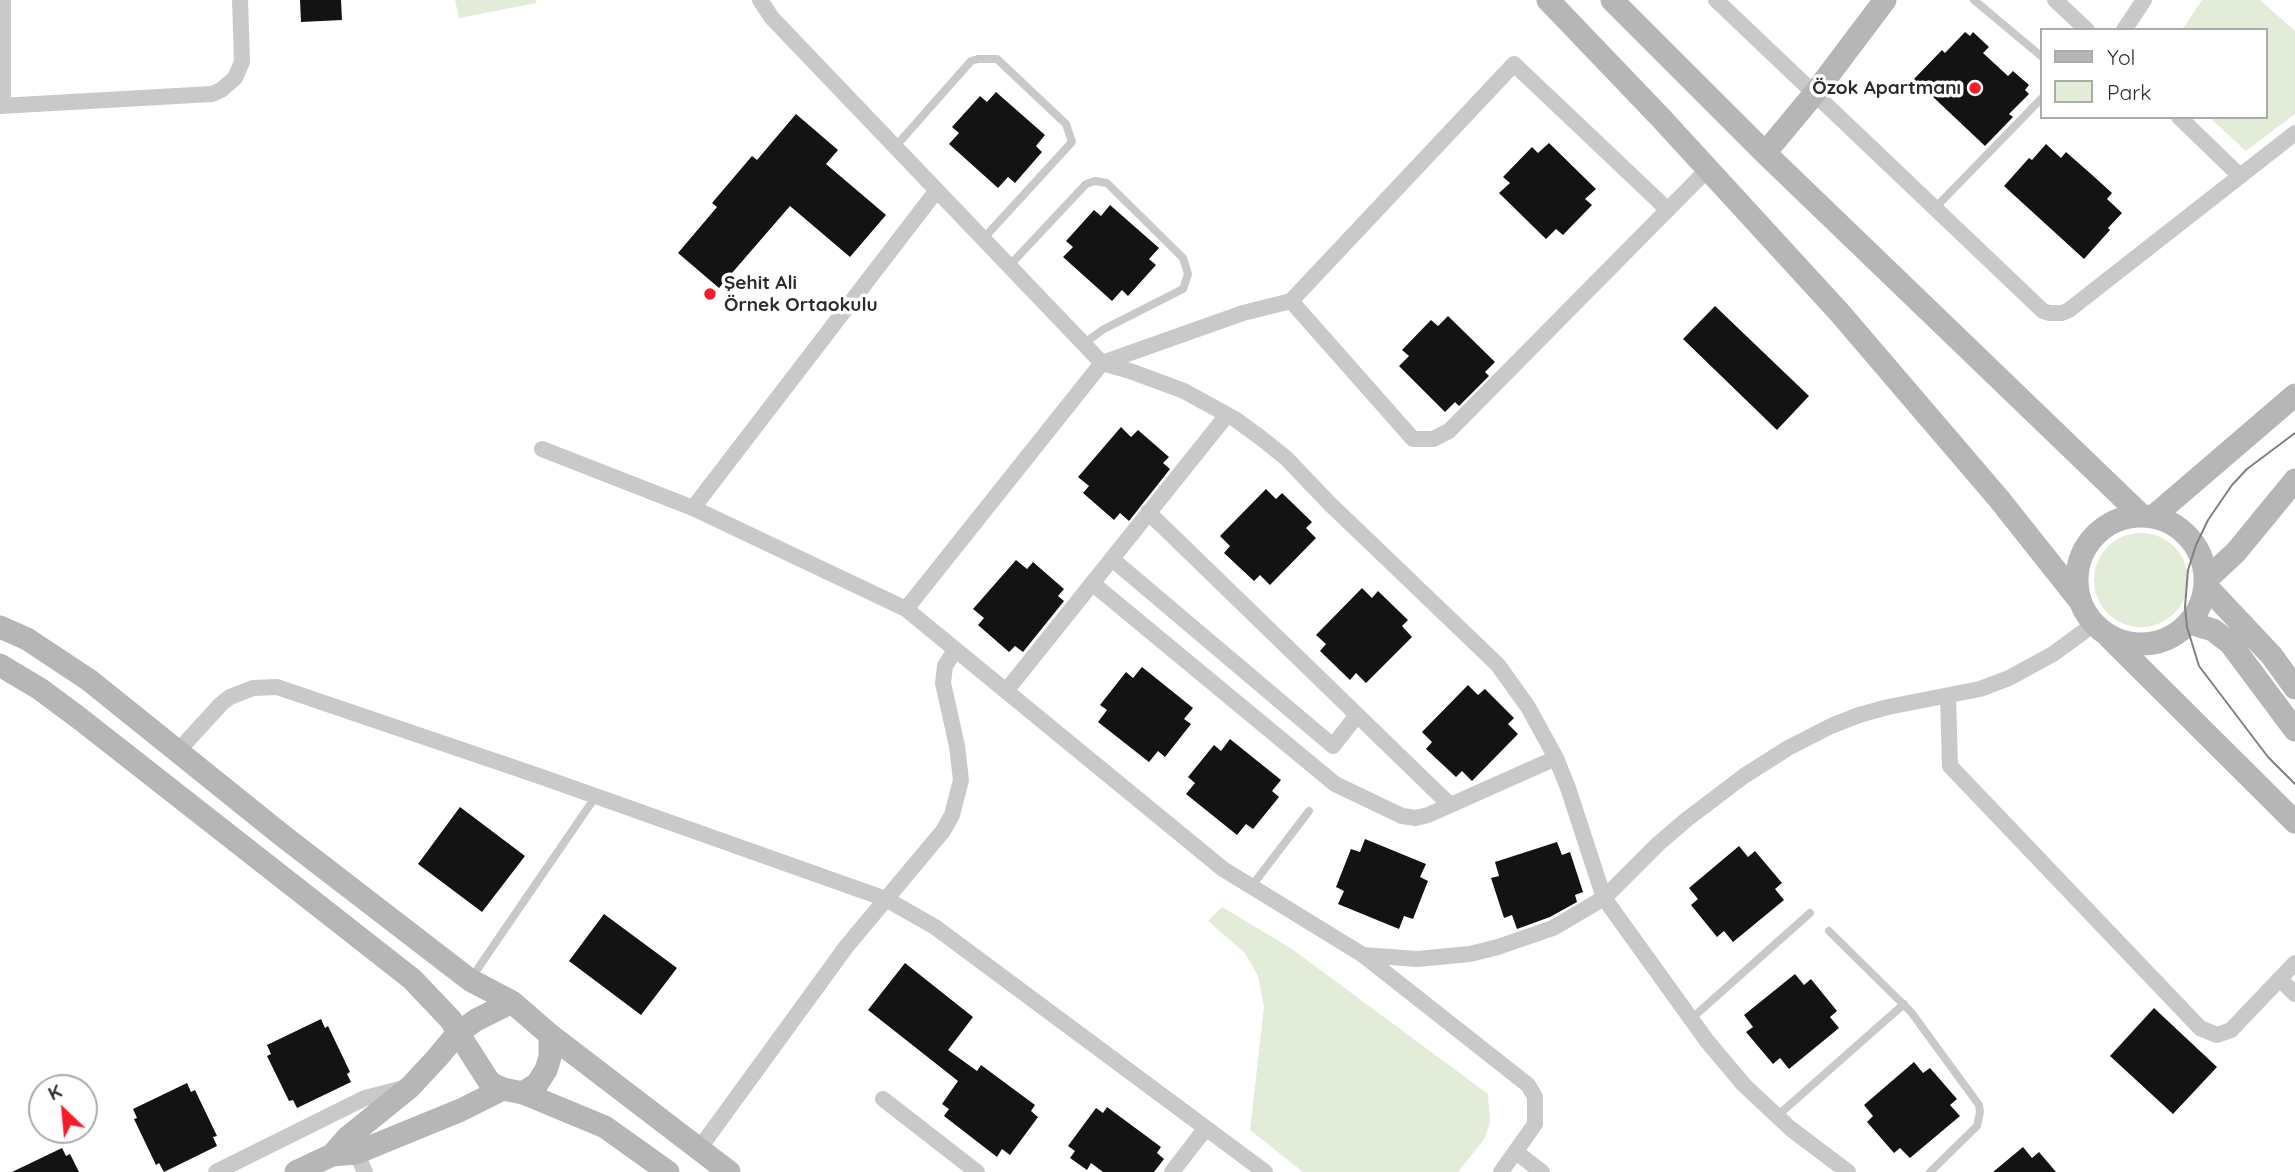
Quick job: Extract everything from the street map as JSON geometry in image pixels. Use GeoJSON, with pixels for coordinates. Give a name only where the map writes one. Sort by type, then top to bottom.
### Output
{"type":"FeatureCollection","features":[{"type":"Feature","properties":{"kind":"street"},"geometry":{"type":"LineString","coordinates":[[3,0],[1,106],[212,94],[235,78],[242,62],[240,0]]}},
{"type":"Feature","properties":{"kind":"street"},"geometry":{"type":"LineString","coordinates":[[760,0],[772,18],[1102,363],[1184,391],[1227,415],[1286,458],[1330,504],[1498,665],[1528,707],[1556,758],[1604,898],[1724,1063],[1776,1117],[1848,1172]]}},
{"type":"Feature","properties":{"kind":"street"},"geometry":{"type":"LineString","coordinates":[[1548,0],[1709,169],[1907,389],[2099,628],[2295,822]]}},
{"type":"Feature","properties":{"kind":"street"},"geometry":{"type":"LineString","coordinates":[[1612,0],[1765,153],[2147,516],[2179,527],[2189,536],[2203,559],[2206,583],[2203,599],[2190,623],[2168,638],[2142,645],[2116,639],[2099,628]]}},
{"type":"Feature","properties":{"kind":"street"},"geometry":{"type":"LineString","coordinates":[[1716,0],[2043,311],[2055,314],[2069,310],[2295,133]]}},
{"type":"Feature","properties":{"kind":"street"},"geometry":{"type":"LineString","coordinates":[[1765,153],[1815,93],[1885,0]]}},
{"type":"Feature","properties":{"kind":"street"},"geometry":{"type":"LineString","coordinates":[[2055,0],[2085,28]]}},
{"type":"Feature","properties":{"kind":"street"},"geometry":{"type":"LineString","coordinates":[[2125,28],[2144,0]]}},
{"type":"Feature","properties":{"kind":"street"},"geometry":{"type":"LineString","coordinates":[[906,609],[1102,363],[1243,313],[1291,301],[1514,64],[1668,210]]}},
{"type":"Feature","properties":{"kind":"street"},"geometry":{"type":"LineString","coordinates":[[2181,119],[2240,176]]}},
{"type":"Feature","properties":{"kind":"street"},"geometry":{"type":"LineString","coordinates":[[1291,301],[1413,439],[1433,439],[1449,431],[1709,169]]}},
{"type":"Feature","properties":{"kind":"street"},"geometry":{"type":"LineString","coordinates":[[693,508],[937,190]]}},
{"type":"Feature","properties":{"kind":"street"},"geometry":{"type":"LineString","coordinates":[[2080,601],[2077,587],[2079,561],[2093,537],[2114,521],[2147,516],[2295,395]]}},
{"type":"Feature","properties":{"kind":"street"},"geometry":{"type":"LineString","coordinates":[[1006,691],[1227,415]]}},
{"type":"Feature","properties":{"kind":"street"},"geometry":{"type":"LineString","coordinates":[[542,449],[693,508],[906,609],[1223,869],[1363,955],[1528,1086],[1535,1097],[1535,1124],[1501,1172]]}},
{"type":"Feature","properties":{"kind":"street"},"geometry":{"type":"LineString","coordinates":[[2206,583],[2236,552],[2295,480]]}},
{"type":"Feature","properties":{"kind":"street"},"geometry":{"type":"LineString","coordinates":[[1148,512],[1450,805]]}},
{"type":"Feature","properties":{"kind":"street"},"geometry":{"type":"LineString","coordinates":[[1112,559],[1333,746],[1357,715]]}},
{"type":"Feature","properties":{"kind":"street"},"geometry":{"type":"LineString","coordinates":[[1092,583],[1335,784],[1409,818],[1422,818],[1556,758]]}},
{"type":"Feature","properties":{"kind":"street"},"geometry":{"type":"LineString","coordinates":[[2206,583],[2272,656],[2295,688]]}},
{"type":"Feature","properties":{"kind":"street"},"geometry":{"type":"LineString","coordinates":[[2190,623],[2213,630],[2230,643],[2295,730]]}},
{"type":"Feature","properties":{"kind":"street"},"geometry":{"type":"LineString","coordinates":[[0,627],[27,639],[89,680],[471,980],[512,1002],[550,1035],[729,1172]]}},
{"type":"Feature","properties":{"kind":"street"},"geometry":{"type":"LineString","coordinates":[[1363,955],[1430,958],[1498,947],[1553,928],[1604,898],[1686,820],[1744,776],[1788,748],[1859,715],[1980,689],[2021,672],[2099,628]]}},
{"type":"Feature","properties":{"kind":"street"},"geometry":{"type":"LineString","coordinates":[[699,1149],[846,947],[943,831],[952,815],[961,780],[943,683],[945,666],[955,650]]}},
{"type":"Feature","properties":{"kind":"street"},"geometry":{"type":"LineString","coordinates":[[0,665],[79,718],[412,979],[451,1020],[490,1083],[605,1127],[662,1170]]}},
{"type":"Feature","properties":{"kind":"street"},"geometry":{"type":"LineString","coordinates":[[178,751],[230,697],[253,688],[277,687],[886,899],[935,927],[1265,1172]]}},
{"type":"Feature","properties":{"kind":"street"},"geometry":{"type":"LineString","coordinates":[[1948,697],[1950,766],[2200,1028],[2217,1035],[2231,1030],[2295,963]]}},
{"type":"Feature","properties":{"kind":"street"},"geometry":{"type":"LineString","coordinates":[[2280,979],[2295,994]]}},
{"type":"Feature","properties":{"kind":"street"},"geometry":{"type":"LineString","coordinates":[[296,1172],[332,1155],[346,1138],[410,1087],[458,1033],[476,1020],[512,1002]]}},
{"type":"Feature","properties":{"kind":"street"},"geometry":{"type":"LineString","coordinates":[[332,1155],[360,1163],[461,1110],[537,1084],[550,1057],[550,1035]]}},
{"type":"Feature","properties":{"kind":"street"},"geometry":{"type":"LineString","coordinates":[[216,1172],[365,1098],[410,1087]]}},
{"type":"Feature","properties":{"kind":"street"},"geometry":{"type":"LineString","coordinates":[[883,1099],[977,1172]]}},
{"type":"Feature","properties":{"kind":"street"},"geometry":{"type":"LineString","coordinates":[[1172,1172],[1206,1128]]}},
{"type":"Feature","properties":{"kind":"street"},"geometry":{"type":"LineString","coordinates":[[1516,1152],[1542,1172]]}},
{"type":"Feature","properties":{"kind":"lane"},"geometry":{"type":"LineString","coordinates":[[1974,0],[2039,54]]}},
{"type":"Feature","properties":{"kind":"lane"},"geometry":{"type":"LineString","coordinates":[[895,147],[971,61],[978,59],[997,59],[1066,124],[1072,142],[983,239]]}},
{"type":"Feature","properties":{"kind":"lane"},"geometry":{"type":"LineString","coordinates":[[1935,208],[2039,101]]}},
{"type":"Feature","properties":{"kind":"lane"},"geometry":{"type":"LineString","coordinates":[[1009,266],[1086,184],[1095,181],[1107,183],[1183,258],[1188,274],[1183,289],[1104,329],[1083,344]]}},
{"type":"Feature","properties":{"kind":"lane"},"geometry":{"type":"LineString","coordinates":[[471,980],[596,796]]}},
{"type":"Feature","properties":{"kind":"lane"},"geometry":{"type":"LineString","coordinates":[[1251,887],[1309,811]]}},
{"type":"Feature","properties":{"kind":"lane"},"geometry":{"type":"LineString","coordinates":[[1691,1019],[1811,913]]}},
{"type":"Feature","properties":{"kind":"lane"},"geometry":{"type":"LineString","coordinates":[[1829,931],[1904,1004],[1973,1095],[1980,1112],[1977,1126],[1930,1172]]}},
{"type":"Feature","properties":{"kind":"lane"},"geometry":{"type":"LineString","coordinates":[[1776,1117],[1904,1004]]}},
{"type":"Feature","properties":{"kind":"green space"},"geometry":{"type":"Polygon","coordinates":[[[455,0],[536,0],[536,3],[459,18],[455,0]]]}},
{"type":"Feature","properties":{"kind":"green space"},"geometry":{"type":"Polygon","coordinates":[[[2202,0],[2260,0],[2295,31],[2295,114],[2246,151],[2211,119],[2267,119],[2267,28],[2183,28],[2202,0]]]}},
{"type":"Feature","properties":{"kind":"green space"},"geometry":{"type":"Polygon","coordinates":[[[2141,533],[2159,536],[2174,547],[2185,562],[2188,580],[2185,598],[2174,613],[2159,624],[2141,627],[2123,624],[2108,613],[2097,598],[2094,580],[2097,562],[2108,547],[2123,536],[2141,533]]]}},
{"type":"Feature","properties":{"kind":"green space"},"geometry":{"type":"Polygon","coordinates":[[[1222,907],[1292,949],[1488,1094],[1490,1122],[1485,1138],[1458,1172],[1303,1172],[1250,1130],[1264,1007],[1258,976],[1245,953],[1208,921],[1222,907]]]}},
{"type":"Feature","properties":{"kind":"building"},"geometry":{"type":"Polygon","coordinates":[[[300,0],[341,0],[342,20],[301,22],[300,0]]]}},
{"type":"Feature","properties":{"kind":"building","name":"Özok Apartmanı"},"geometry":{"type":"Polygon","coordinates":[[[1965,32],[1970,36],[1973,32],[1989,47],[1983,53],[2008,76],[2013,71],[2029,85],[2025,90],[2029,94],[2009,114],[2013,117],[1985,146],[1914,79],[1942,50],[1945,53],[1965,32]]]}},
{"type":"Feature","properties":{"kind":"building"},"geometry":{"type":"Polygon","coordinates":[[[996,92],[1045,135],[1036,146],[1042,152],[1015,183],[1008,177],[998,188],[949,144],[959,133],[952,127],[980,96],[987,102],[996,92]]]}},
{"type":"Feature","properties":{"kind":"building"},"geometry":{"type":"Polygon","coordinates":[[[796,114],[838,150],[826,164],[886,215],[850,257],[790,206],[719,288],[678,253],[717,207],[712,203],[752,156],[757,160],[796,114]]]}},
{"type":"Feature","properties":{"kind":"building"},"geometry":{"type":"Polygon","coordinates":[[[1549,143],[1596,189],[1585,199],[1592,205],[1563,235],[1556,229],[1546,239],[1499,193],[1510,183],[1503,177],[1532,147],[1538,153],[1549,143]]]}},
{"type":"Feature","properties":{"kind":"building"},"geometry":{"type":"Polygon","coordinates":[[[2046,144],[2061,158],[2066,152],[2112,193],[2107,199],[2122,213],[2084,259],[2004,186],[2029,158],[2032,160],[2046,144]]]}},
{"type":"Feature","properties":{"kind":"building"},"geometry":{"type":"Polygon","coordinates":[[[1110,205],[1159,248],[1149,259],[1156,265],[1128,296],[1122,290],[1112,301],[1063,257],[1073,247],[1066,241],[1094,210],[1101,216],[1110,205]]]}},
{"type":"Feature","properties":{"kind":"building"},"geometry":{"type":"Polygon","coordinates":[[[1715,306],[1809,396],[1777,430],[1683,339],[1715,306]]]}},
{"type":"Feature","properties":{"kind":"building"},"geometry":{"type":"Polygon","coordinates":[[[1448,316],[1495,362],[1485,372],[1489,376],[1459,406],[1455,402],[1445,412],[1399,366],[1409,356],[1402,350],[1431,320],[1438,326],[1448,316]]]}},
{"type":"Feature","properties":{"kind":"building"},"geometry":{"type":"Polygon","coordinates":[[[1121,427],[1131,437],[1138,430],[1169,457],[1163,463],[1170,469],[1129,521],[1120,513],[1114,520],[1083,493],[1089,486],[1078,477],[1121,427]]]}},
{"type":"Feature","properties":{"kind":"building"},"geometry":{"type":"Polygon","coordinates":[[[1266,489],[1276,499],[1282,493],[1312,522],[1306,528],[1316,538],[1270,585],[1260,575],[1254,581],[1224,553],[1230,546],[1220,536],[1266,489]]]}},
{"type":"Feature","properties":{"kind":"building"},"geometry":{"type":"Polygon","coordinates":[[[1016,560],[1027,569],[1033,562],[1064,589],[1058,596],[1064,601],[1023,652],[1015,646],[1009,652],[978,625],[984,618],[973,609],[1016,560]]]}},
{"type":"Feature","properties":{"kind":"building"},"geometry":{"type":"Polygon","coordinates":[[[1362,588],[1372,598],[1378,591],[1408,620],[1402,626],[1412,637],[1366,683],[1356,673],[1350,680],[1320,651],[1326,644],[1316,635],[1362,588]]]}},
{"type":"Feature","properties":{"kind":"building"},"geometry":{"type":"Polygon","coordinates":[[[1142,667],[1193,708],[1184,719],[1191,724],[1165,757],[1158,751],[1149,762],[1098,722],[1107,710],[1100,705],[1126,672],[1133,678],[1142,667]]]}},
{"type":"Feature","properties":{"kind":"building"},"geometry":{"type":"Polygon","coordinates":[[[1468,685],[1478,695],[1485,689],[1514,718],[1508,724],[1518,734],[1472,781],[1462,771],[1456,777],[1426,749],[1432,742],[1422,732],[1468,685]]]}},
{"type":"Feature","properties":{"kind":"building"},"geometry":{"type":"Polygon","coordinates":[[[1230,739],[1281,780],[1272,791],[1279,797],[1253,829],[1246,824],[1237,835],[1186,794],[1195,783],[1188,777],[1214,745],[1221,751],[1230,739]]]}},
{"type":"Feature","properties":{"kind":"building"},"geometry":{"type":"Polygon","coordinates":[[[460,807],[525,856],[482,912],[418,864],[460,807]]]}},
{"type":"Feature","properties":{"kind":"building"},"geometry":{"type":"Polygon","coordinates":[[[1365,839],[1426,864],[1420,877],[1428,881],[1413,919],[1404,916],[1399,929],[1338,904],[1344,891],[1336,887],[1351,849],[1360,852],[1365,839]]]}},
{"type":"Feature","properties":{"kind":"building"},"geometry":{"type":"Polygon","coordinates":[[[1557,842],[1562,855],[1570,852],[1583,892],[1575,895],[1577,902],[1550,917],[1517,929],[1512,915],[1504,918],[1491,878],[1499,876],[1495,862],[1557,842]]]}},
{"type":"Feature","properties":{"kind":"building"},"geometry":{"type":"Polygon","coordinates":[[[1739,846],[1748,857],[1755,851],[1782,883],[1775,889],[1784,900],[1733,942],[1724,931],[1717,937],[1691,905],[1698,899],[1689,888],[1739,846]]]}},
{"type":"Feature","properties":{"kind":"building"},"geometry":{"type":"Polygon","coordinates":[[[604,914],[677,968],[641,1015],[569,961],[604,914]]]}},
{"type":"Feature","properties":{"kind":"building"},"geometry":{"type":"Polygon","coordinates":[[[905,963],[973,1017],[948,1050],[977,1071],[981,1065],[1035,1105],[1031,1111],[1038,1117],[1010,1155],[1002,1149],[997,1157],[944,1116],[949,1109],[942,1104],[958,1081],[868,1010],[905,963]]]}},
{"type":"Feature","properties":{"kind":"building"},"geometry":{"type":"Polygon","coordinates":[[[1795,974],[1804,985],[1811,979],[1837,1011],[1830,1017],[1839,1028],[1789,1069],[1780,1058],[1773,1064],[1746,1032],[1753,1027],[1744,1015],[1795,974]]]}},
{"type":"Feature","properties":{"kind":"building"},"geometry":{"type":"Polygon","coordinates":[[[2154,1008],[2217,1067],[2173,1114],[2110,1056],[2154,1008]]]}},
{"type":"Feature","properties":{"kind":"building"},"geometry":{"type":"Polygon","coordinates":[[[321,1019],[325,1028],[328,1026],[350,1072],[347,1074],[351,1082],[297,1108],[293,1100],[289,1101],[267,1056],[271,1054],[267,1045],[321,1019]]]}},
{"type":"Feature","properties":{"kind":"building"},"geometry":{"type":"Polygon","coordinates":[[[1914,1062],[1923,1073],[1930,1068],[1957,1099],[1950,1105],[1960,1116],[1910,1158],[1900,1148],[1894,1153],[1867,1122],[1873,1116],[1864,1105],[1914,1062]]]}},
{"type":"Feature","properties":{"kind":"building"},"geometry":{"type":"Polygon","coordinates":[[[187,1083],[191,1092],[195,1090],[217,1136],[213,1137],[217,1146],[164,1172],[159,1163],[156,1165],[134,1119],[137,1118],[133,1109],[187,1083]]]}},
{"type":"Feature","properties":{"kind":"building"},"geometry":{"type":"Polygon","coordinates":[[[1107,1107],[1161,1147],[1157,1153],[1164,1159],[1154,1172],[1103,1172],[1091,1163],[1087,1170],[1070,1158],[1075,1151],[1068,1146],[1096,1108],[1103,1113],[1107,1107]]]}},
{"type":"Feature","properties":{"kind":"building"},"geometry":{"type":"Polygon","coordinates":[[[2023,1147],[2032,1158],[2039,1152],[2056,1172],[1993,1172],[2023,1147]]]}},
{"type":"Feature","properties":{"kind":"building"},"geometry":{"type":"Polygon","coordinates":[[[62,1148],[66,1156],[70,1154],[79,1172],[12,1172],[62,1148]]]}},
{"type":"Feature","properties":{"kind":"tram line"},"geometry":{"type":"LineString","coordinates":[[2295,433],[2247,469],[2232,485],[2208,520],[2188,570],[2185,607],[2187,627],[2199,666],[2268,757],[2295,784]]}},
{"type":"Feature","properties":{"kind":"place","name":"Özok Apartmanı"},"geometry":{"type":"Point","coordinates":[1975,88]}},
{"type":"Feature","properties":{"kind":"place","name":"Şehit Ali Örnek Ortaokulu"},"geometry":{"type":"Point","coordinates":[710,294]}}]}
